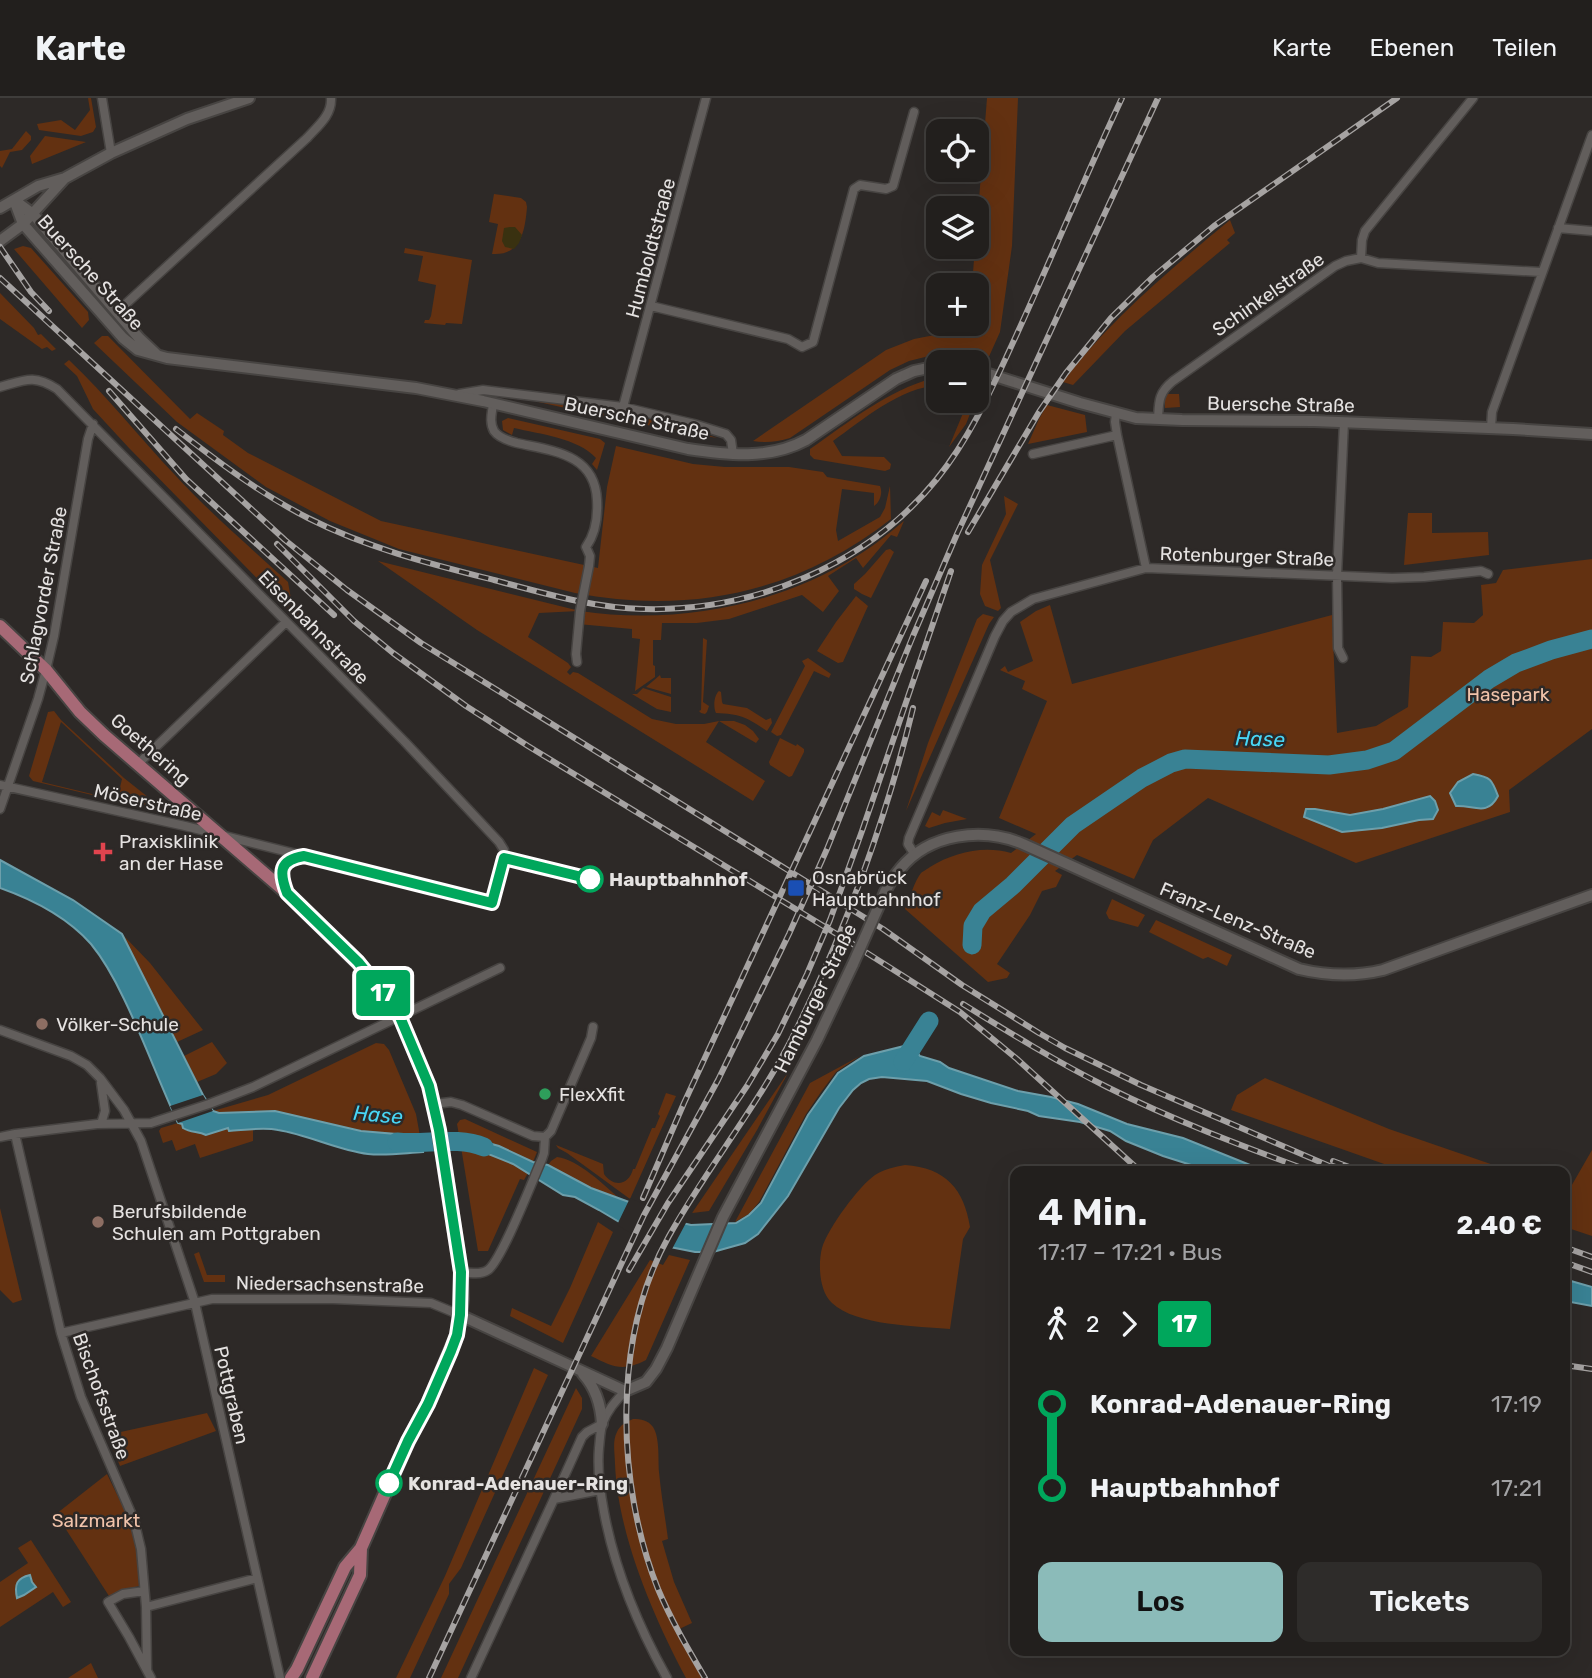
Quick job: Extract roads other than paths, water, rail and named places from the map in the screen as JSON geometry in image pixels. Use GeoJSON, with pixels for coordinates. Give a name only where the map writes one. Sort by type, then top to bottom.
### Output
{"type":"FeatureCollection","features":[{"type":"Feature","properties":{"kind":"main road"},"geometry":{"type":"LineString","coordinates":[[0,208],[38,186],[65,178],[111,153],[187,119],[249,98]]}},
{"type":"Feature","properties":{"kind":"main road"},"geometry":{"type":"LineString","coordinates":[[0,241],[23,224],[65,178]]}},
{"type":"Feature","properties":{"kind":"main road","name":"Buersche Straße"},"geometry":{"type":"LineString","coordinates":[[14,200],[33,214],[139,338],[159,357]]}},
{"type":"Feature","properties":{"kind":"main road","name":"Buersche Straße"},"geometry":{"type":"LineString","coordinates":[[14,200],[23,224],[123,338],[138,350],[159,357],[411,387],[688,449],[733,454],[777,452],[793,447],[897,379],[926,368]]}},
{"type":"Feature","properties":{"kind":"main road","name":"Buersche Straße"},"geometry":{"type":"LineString","coordinates":[[989,374],[1136,418],[1344,422],[1592,435]]}},
{"type":"Feature","properties":{"kind":"main road","name":"Goethering"},"geometry":{"type":"LineString","coordinates":[[0,626],[46,670],[80,712],[287,893],[358,962],[400,1017]]}},
{"type":"Feature","properties":{"kind":"main road","name":"Franz-Lenz-Straße"},"geometry":{"type":"LineString","coordinates":[[915,855],[945,840],[976,834],[1008,838],[1299,970],[1323,975],[1365,975],[1383,971],[1592,895]]}},
{"type":"Feature","properties":{"kind":"main road","name":"Hamburger Straße"},"geometry":{"type":"LineString","coordinates":[[625,1391],[646,1382],[656,1369],[723,1217],[817,1040],[885,892],[899,869],[915,855]]}},
{"type":"Feature","properties":{"kind":"main road"},"geometry":{"type":"LineString","coordinates":[[291,1678],[345,1567],[361,1548],[457,1335],[461,1272],[439,1130],[422,1068],[400,1017]]}},
{"type":"Feature","properties":{"kind":"main road","name":"Niedersachsenstraße"},"geometry":{"type":"LineString","coordinates":[[460,1315],[625,1391]]}},
{"type":"Feature","properties":{"kind":"main road"},"geometry":{"type":"LineString","coordinates":[[581,1372],[591,1383],[602,1414],[602,1424]]}},
{"type":"Feature","properties":{"kind":"main road"},"geometry":{"type":"LineString","coordinates":[[312,1678],[360,1575],[361,1548]]}},
{"type":"Feature","properties":{"kind":"street"},"geometry":{"type":"LineString","coordinates":[[102,98],[111,153]]}},
{"type":"Feature","properties":{"kind":"street"},"geometry":{"type":"LineString","coordinates":[[117,312],[307,138],[326,117],[331,98]]}},
{"type":"Feature","properties":{"kind":"street","name":"Humboldtstraße"},"geometry":{"type":"LineString","coordinates":[[623,407],[706,98]]}},
{"type":"Feature","properties":{"kind":"street"},"geometry":{"type":"LineString","coordinates":[[1473,98],[1365,231],[1362,258],[1378,263],[1541,272]]}},
{"type":"Feature","properties":{"kind":"street"},"geometry":{"type":"LineString","coordinates":[[651,306],[788,339],[802,347],[813,342],[854,189],[860,185],[886,189],[893,186],[914,112]]}},
{"type":"Feature","properties":{"kind":"street"},"geometry":{"type":"LineString","coordinates":[[1491,428],[1492,412],[1592,135]]}},
{"type":"Feature","properties":{"kind":"street"},"geometry":{"type":"LineString","coordinates":[[1558,228],[1592,230]]}},
{"type":"Feature","properties":{"kind":"street","name":"Schinkelstraße"},"geometry":{"type":"LineString","coordinates":[[1158,419],[1160,397],[1173,381],[1335,266],[1362,258]]}},
{"type":"Feature","properties":{"kind":"street","name":"Eisenbahnstraße"},"geometry":{"type":"LineString","coordinates":[[0,387],[34,379],[44,380],[57,389],[405,742],[499,842],[504,850],[504,858]]}},
{"type":"Feature","properties":{"kind":"street","name":"Buersche Straße"},"geometry":{"type":"LineString","coordinates":[[452,395],[483,390],[623,407],[726,434],[731,440],[733,454]]}},
{"type":"Feature","properties":{"kind":"street"},"geometry":{"type":"LineString","coordinates":[[493,404],[491,421],[495,432],[508,441],[564,454],[577,461],[594,482],[597,511],[594,536],[586,547],[590,556],[580,611],[577,662]]}},
{"type":"Feature","properties":{"kind":"street"},"geometry":{"type":"LineString","coordinates":[[1116,413],[1117,435],[1146,568]]}},
{"type":"Feature","properties":{"kind":"street"},"geometry":{"type":"LineString","coordinates":[[1343,658],[1338,648],[1337,575],[1344,422]]}},
{"type":"Feature","properties":{"kind":"street","name":"Schlagvorder Straße"},"geometry":{"type":"LineString","coordinates":[[0,808],[4,786],[38,699],[46,670],[93,424]]}},
{"type":"Feature","properties":{"kind":"street"},"geometry":{"type":"LineString","coordinates":[[1032,454],[1117,435]]}},
{"type":"Feature","properties":{"kind":"street","name":"Rotenburger Straße"},"geometry":{"type":"LineString","coordinates":[[915,855],[908,844],[909,838],[995,636],[1011,612],[1032,599],[1146,568],[1392,578],[1482,571],[1488,574]]}},
{"type":"Feature","properties":{"kind":"street"},"geometry":{"type":"LineString","coordinates":[[138,764],[286,622]]}},
{"type":"Feature","properties":{"kind":"street","name":"Möserstraße"},"geometry":{"type":"LineString","coordinates":[[4,786],[220,835],[492,903]]}},
{"type":"Feature","properties":{"kind":"street"},"geometry":{"type":"LineString","coordinates":[[287,893],[282,879],[282,868],[286,862],[304,856]]}},
{"type":"Feature","properties":{"kind":"street"},"geometry":{"type":"LineString","coordinates":[[0,1137],[101,1124],[151,1123],[209,1104],[253,1087],[500,968]]}},
{"type":"Feature","properties":{"kind":"street"},"geometry":{"type":"LineString","coordinates":[[461,1272],[477,1273],[488,1270],[500,1254],[542,1159],[548,1134],[591,1038],[593,1027]]}},
{"type":"Feature","properties":{"kind":"street","name":"Pottgraben"},"geometry":{"type":"LineString","coordinates":[[0,1030],[71,1056],[87,1065],[124,1110],[141,1141],[195,1303],[280,1678]]}},
{"type":"Feature","properties":{"kind":"street"},"geometry":{"type":"LineString","coordinates":[[100,1078],[105,1111],[101,1124]]}},
{"type":"Feature","properties":{"kind":"street"},"geometry":{"type":"LineString","coordinates":[[434,1104],[451,1102],[534,1136],[548,1134]]}},
{"type":"Feature","properties":{"kind":"street","name":"Bischofsstraße"},"geometry":{"type":"LineString","coordinates":[[15,1133],[61,1333],[81,1397],[134,1520],[141,1549],[149,1674]]}},
{"type":"Feature","properties":{"kind":"street","name":"Niedersachsenstraße"},"geometry":{"type":"LineString","coordinates":[[61,1333],[212,1299],[431,1303],[460,1315]]}},
{"type":"Feature","properties":{"kind":"street"},"geometry":{"type":"LineString","coordinates":[[625,1391],[611,1407],[602,1424],[597,1463],[600,1490],[620,1574],[652,1652],[667,1678]]}},
{"type":"Feature","properties":{"kind":"street"},"geometry":{"type":"LineString","coordinates":[[471,1678],[583,1437],[602,1424]]}},
{"type":"Feature","properties":{"kind":"street"},"geometry":{"type":"LineString","coordinates":[[554,1499],[600,1490]]}},
{"type":"Feature","properties":{"kind":"street"},"geometry":{"type":"LineString","coordinates":[[146,1607],[257,1578]]}},
{"type":"Feature","properties":{"kind":"street"},"geometry":{"type":"LineString","coordinates":[[144,1591],[123,1594],[108,1602],[149,1674]]}},
{"type":"Feature","properties":{"kind":"water"},"geometry":{"type":"Polygon","coordinates":[[[1473,774],[1490,780],[1498,796],[1485,808],[1456,806],[1450,793],[1458,782],[1473,774]]]}},
{"type":"Feature","properties":{"kind":"water"},"geometry":{"type":"Polygon","coordinates":[[[1430,796],[1438,810],[1433,819],[1382,828],[1342,832],[1304,817],[1306,809],[1350,815],[1430,796]]]}},
{"type":"Feature","properties":{"kind":"water"},"geometry":{"type":"Polygon","coordinates":[[[0,860],[73,900],[122,934],[213,1111],[275,1111],[361,1131],[420,1136],[423,1152],[368,1154],[272,1129],[229,1131],[228,1128],[206,1135],[183,1128],[182,1124],[178,1123],[124,999],[101,957],[82,934],[61,918],[0,888],[0,860]]]}},
{"type":"Feature","properties":{"kind":"water"},"geometry":{"type":"Polygon","coordinates":[[[916,1041],[920,1056],[940,1062],[949,1068],[1018,1091],[1078,1104],[1127,1124],[1183,1138],[1253,1166],[1194,1166],[1126,1141],[1110,1131],[991,1103],[927,1081],[882,1077],[869,1079],[853,1090],[839,1108],[788,1196],[758,1234],[745,1243],[713,1252],[695,1252],[670,1247],[643,1236],[575,1197],[563,1195],[513,1164],[471,1147],[461,1147],[459,1135],[499,1146],[533,1162],[548,1165],[591,1188],[674,1221],[691,1225],[736,1223],[761,1203],[808,1115],[838,1073],[864,1056],[916,1041]]]}},
{"type":"Feature","properties":{"kind":"water"},"geometry":{"type":"Polygon","coordinates":[[[1570,1281],[1592,1287],[1592,1306],[1570,1302],[1570,1281]]]}},
{"type":"Feature","properties":{"kind":"water"},"geometry":{"type":"Polygon","coordinates":[[[30,1575],[36,1587],[17,1598],[18,1582],[30,1575]]]}},
{"type":"Feature","properties":{"kind":"waterway","name":"Hase"},"geometry":{"type":"LineString","coordinates":[[972,945],[973,926],[982,911],[1013,885],[1073,825],[1142,778],[1171,763],[1185,759],[1329,765],[1367,760],[1394,751],[1489,679],[1516,663],[1592,639]]}},
{"type":"Feature","properties":{"kind":"waterway","name":"Hase"},"geometry":{"type":"LineString","coordinates":[[903,1062],[929,1021]]}},
{"type":"Feature","properties":{"kind":"waterway","name":"Hase"},"geometry":{"type":"LineString","coordinates":[[397,1142],[452,1141],[484,1147]]}},
{"type":"Feature","properties":{"kind":"railway"},"geometry":{"type":"LineString","coordinates":[[176,429],[240,477],[308,518],[376,547],[423,561],[568,599],[625,608],[685,608],[766,592],[805,578],[842,559],[877,536],[908,510],[949,464],[971,429],[999,374],[1122,98]]}},
{"type":"Feature","properties":{"kind":"railway"},"geometry":{"type":"LineString","coordinates":[[429,1678],[644,1215],[718,1080],[789,934],[827,849],[957,534],[1158,98]]}},
{"type":"Feature","properties":{"kind":"railway"},"geometry":{"type":"LineString","coordinates":[[968,532],[1039,412],[1066,373],[1111,318],[1153,277],[1214,226],[1397,98]]}},
{"type":"Feature","properties":{"kind":"railway"},"geometry":{"type":"LineString","coordinates":[[0,247],[31,292],[49,311]]}},
{"type":"Feature","properties":{"kind":"railway"},"geometry":{"type":"LineString","coordinates":[[0,278],[285,540],[347,590],[421,643],[883,929],[962,985],[1065,1048],[1141,1085],[1329,1166]]}},
{"type":"Feature","properties":{"kind":"railway"},"geometry":{"type":"LineString","coordinates":[[109,391],[186,479],[334,615]]}},
{"type":"Feature","properties":{"kind":"railway"},"geometry":{"type":"LineString","coordinates":[[277,544],[354,621],[466,706],[960,1012],[1017,1059],[1135,1166]]}},
{"type":"Feature","properties":{"kind":"railway"},"geometry":{"type":"LineString","coordinates":[[629,1270],[668,1203],[747,1086],[778,1034],[807,974],[862,831],[951,571]]}},
{"type":"Feature","properties":{"kind":"railway"},"geometry":{"type":"LineString","coordinates":[[643,1198],[684,1103],[926,581]]}},
{"type":"Feature","properties":{"kind":"railway"},"geometry":{"type":"LineString","coordinates":[[705,1678],[658,1589],[644,1548],[634,1504],[626,1411],[629,1364],[637,1319],[650,1276],[669,1236],[782,1057],[832,953],[878,831],[913,708]]}},
{"type":"Feature","properties":{"kind":"railway"},"geometry":{"type":"LineString","coordinates":[[963,1004],[1052,1057],[1132,1099],[1297,1166]]}},
{"type":"Feature","properties":{"kind":"railway"},"geometry":{"type":"LineString","coordinates":[[1333,1161],[1346,1166]]}},
{"type":"Feature","properties":{"kind":"railway"},"geometry":{"type":"LineString","coordinates":[[1570,1249],[1592,1257]]}},
{"type":"Feature","properties":{"kind":"railway"},"geometry":{"type":"LineString","coordinates":[[1570,1264],[1592,1272]]}},
{"type":"Feature","properties":{"kind":"railway"},"geometry":{"type":"LineString","coordinates":[[1570,1366],[1592,1369]]}},
{"type":"Feature","properties":{"kind":"place","name":"Praxisklinik an der Hase"},"geometry":{"type":"Point","coordinates":[103,852]}},
{"type":"Feature","properties":{"kind":"place","name":"Hauptbahnhof"},"geometry":{"type":"Point","coordinates":[590,879]}},
{"type":"Feature","properties":{"kind":"place","name":"Osnabrück Hauptbahnhof"},"geometry":{"type":"Point","coordinates":[796,888]}},
{"type":"Feature","properties":{"kind":"place","name":"Völker-Schule"},"geometry":{"type":"Point","coordinates":[42,1024]}},
{"type":"Feature","properties":{"kind":"place","name":"FlexXfit"},"geometry":{"type":"Point","coordinates":[545,1094]}},
{"type":"Feature","properties":{"kind":"place","name":"Berufsbildende Schulen am Pottgraben"},"geometry":{"type":"Point","coordinates":[98,1222]}},
{"type":"Feature","properties":{"kind":"place","name":"Konrad-Adenauer-Ring"},"geometry":{"type":"Point","coordinates":[389,1483]}},
{"type":"Feature","properties":{"kind":"park label","name":"Hasepark"},"geometry":{"type":"Point","coordinates":[1508,694]}},
{"type":"Feature","properties":{"kind":"park label","name":"Salzmarkt"},"geometry":{"type":"Point","coordinates":[96,1520]}}]}
